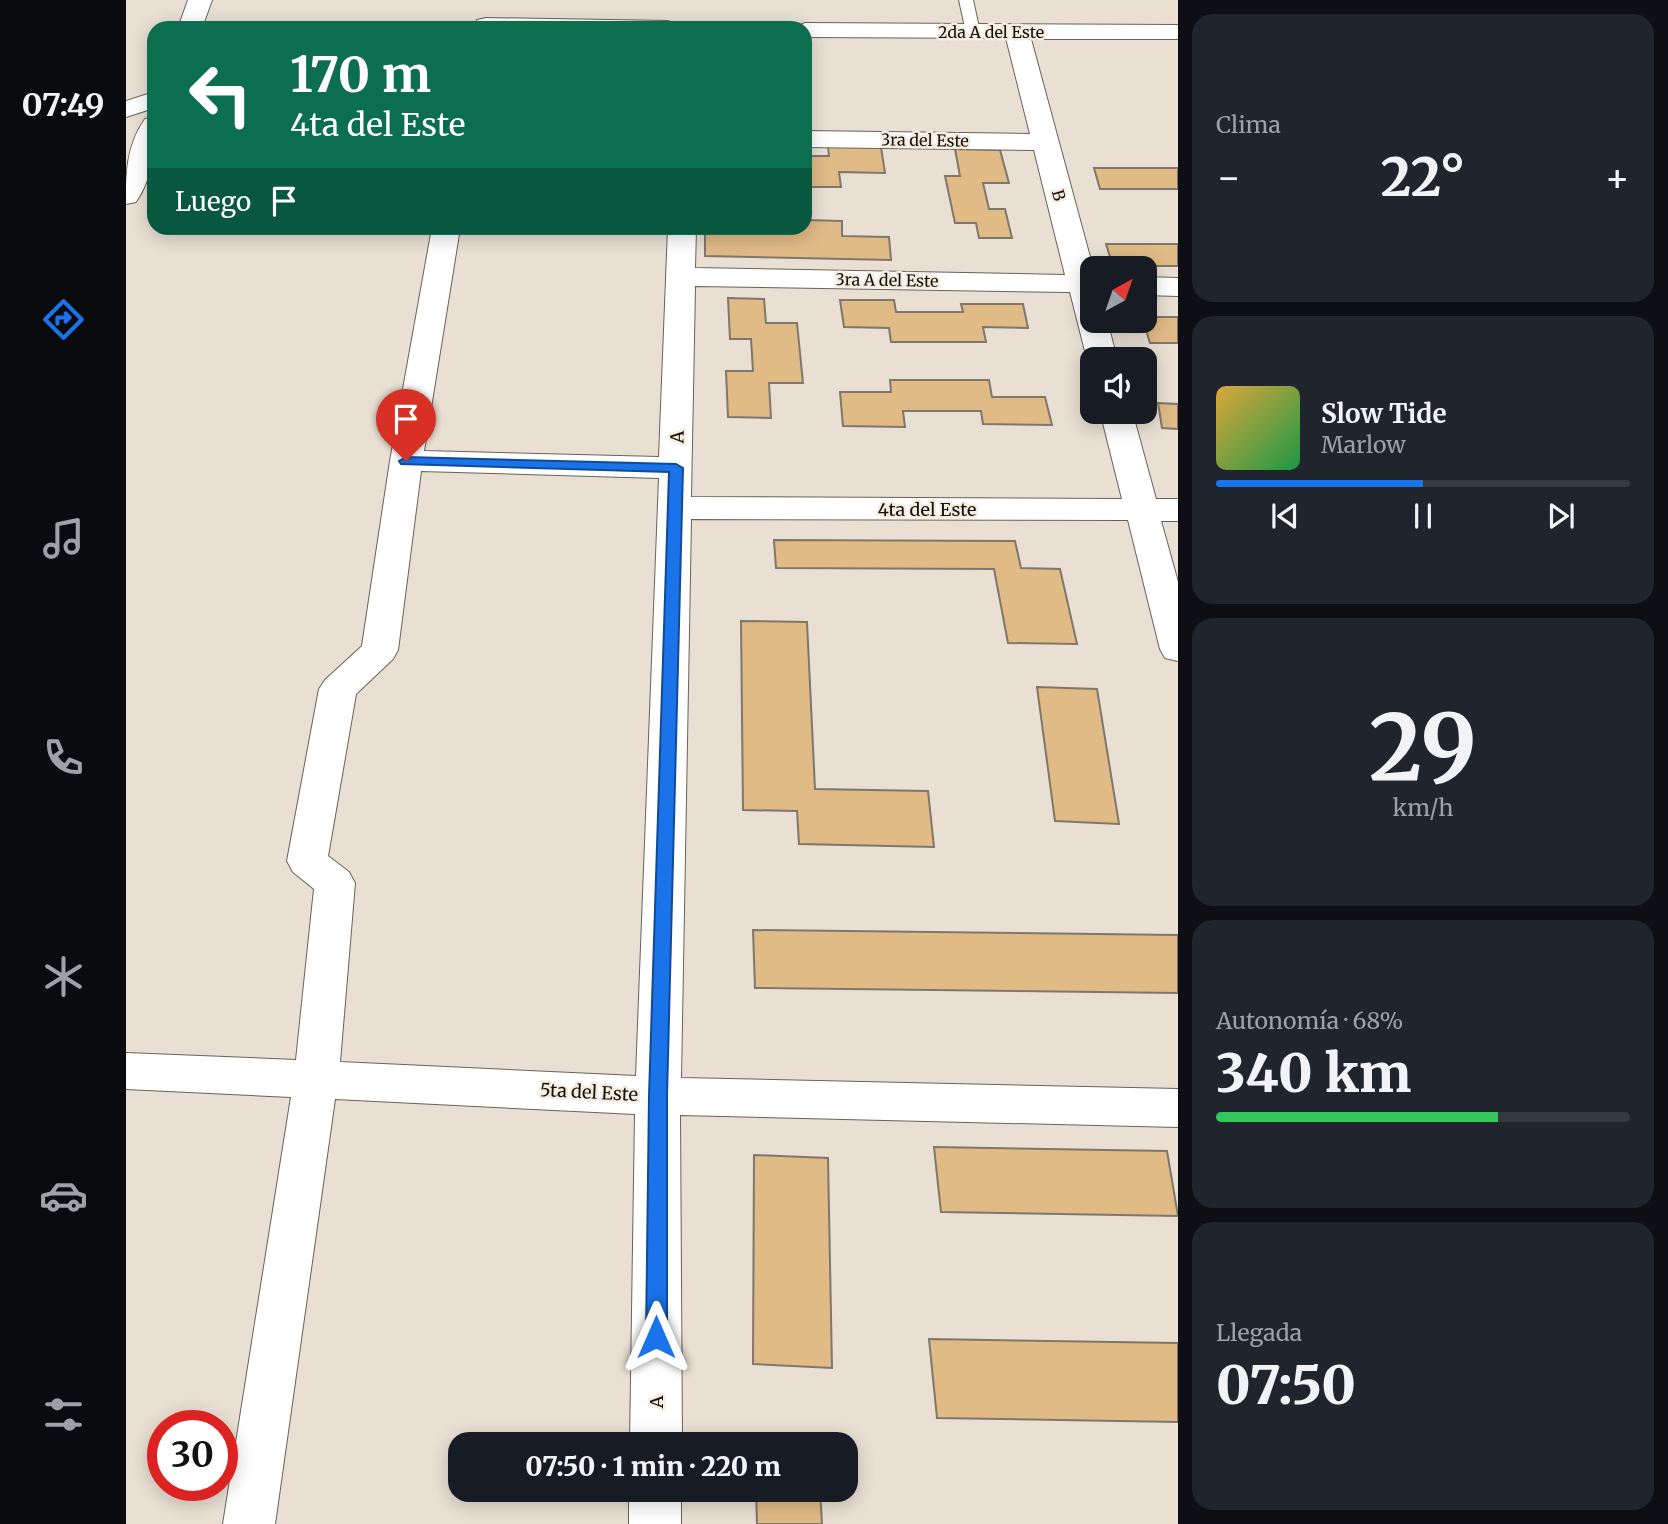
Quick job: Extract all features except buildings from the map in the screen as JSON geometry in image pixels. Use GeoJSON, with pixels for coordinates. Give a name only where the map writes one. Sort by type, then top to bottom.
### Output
{"type":"FeatureCollection","features":[{"type":"Feature","properties":{"kind":"street"},"geometry":{"type":"LineString","coordinates":[[192,21],[200,0]]}},
{"type":"Feature","properties":{"kind":"street"},"geometry":{"type":"LineString","coordinates":[[487,21],[492,0]]}},
{"type":"Feature","properties":{"kind":"street","name":"2da A del Este"},"geometry":{"type":"LineString","coordinates":[[812,30],[1178,32]]}},
{"type":"Feature","properties":{"kind":"street","name":"B"},"geometry":{"type":"LineString","coordinates":[[1017,32],[1045,142],[1080,260]]}},
{"type":"Feature","properties":{"kind":"street"},"geometry":{"type":"LineString","coordinates":[[126,109],[147,102]]}},
{"type":"Feature","properties":{"kind":"street","name":"3ra del Este"},"geometry":{"type":"LineString","coordinates":[[812,139],[1045,142]]}},
{"type":"Feature","properties":{"kind":"street"},"geometry":{"type":"LineString","coordinates":[[126,196],[147,143]]}},
{"type":"Feature","properties":{"kind":"street"},"geometry":{"type":"LineString","coordinates":[[248,1524],[316,1078],[335,883],[307,861],[338,689],[380,650],[406,461],[445,235]]}},
{"type":"Feature","properties":{"kind":"street","name":"A"},"geometry":{"type":"LineString","coordinates":[[656,1432],[658,1096],[682,235]]}},
{"type":"Feature","properties":{"kind":"street","name":"3ra A del Este"},"geometry":{"type":"LineString","coordinates":[[681,277],[1080,284]]}},
{"type":"Feature","properties":{"kind":"street"},"geometry":{"type":"LineString","coordinates":[[1157,286],[1178,286]]}},
{"type":"Feature","properties":{"kind":"street"},"geometry":{"type":"LineString","coordinates":[[1119,424],[1178,649]]}},
{"type":"Feature","properties":{"kind":"street"},"geometry":{"type":"LineString","coordinates":[[406,461],[676,468]]}},
{"type":"Feature","properties":{"kind":"street","name":"4ta del Este"},"geometry":{"type":"LineString","coordinates":[[675,508],[1178,510]]}},
{"type":"Feature","properties":{"kind":"street","name":"5ta del Este"},"geometry":{"type":"LineString","coordinates":[[126,1071],[658,1096],[1178,1108]]}},
{"type":"Feature","properties":{"kind":"street"},"geometry":{"type":"LineString","coordinates":[[655,1502],[655,1524]]}},
{"type":"Feature","properties":{"kind":"lane"},"geometry":{"type":"LineString","coordinates":[[966,0],[973,32]]}},
{"type":"Feature","properties":{"kind":"route"},"geometry":{"type":"LineString","coordinates":[[406,461],[676,468],[658,1096],[656,1337]]}}]}
